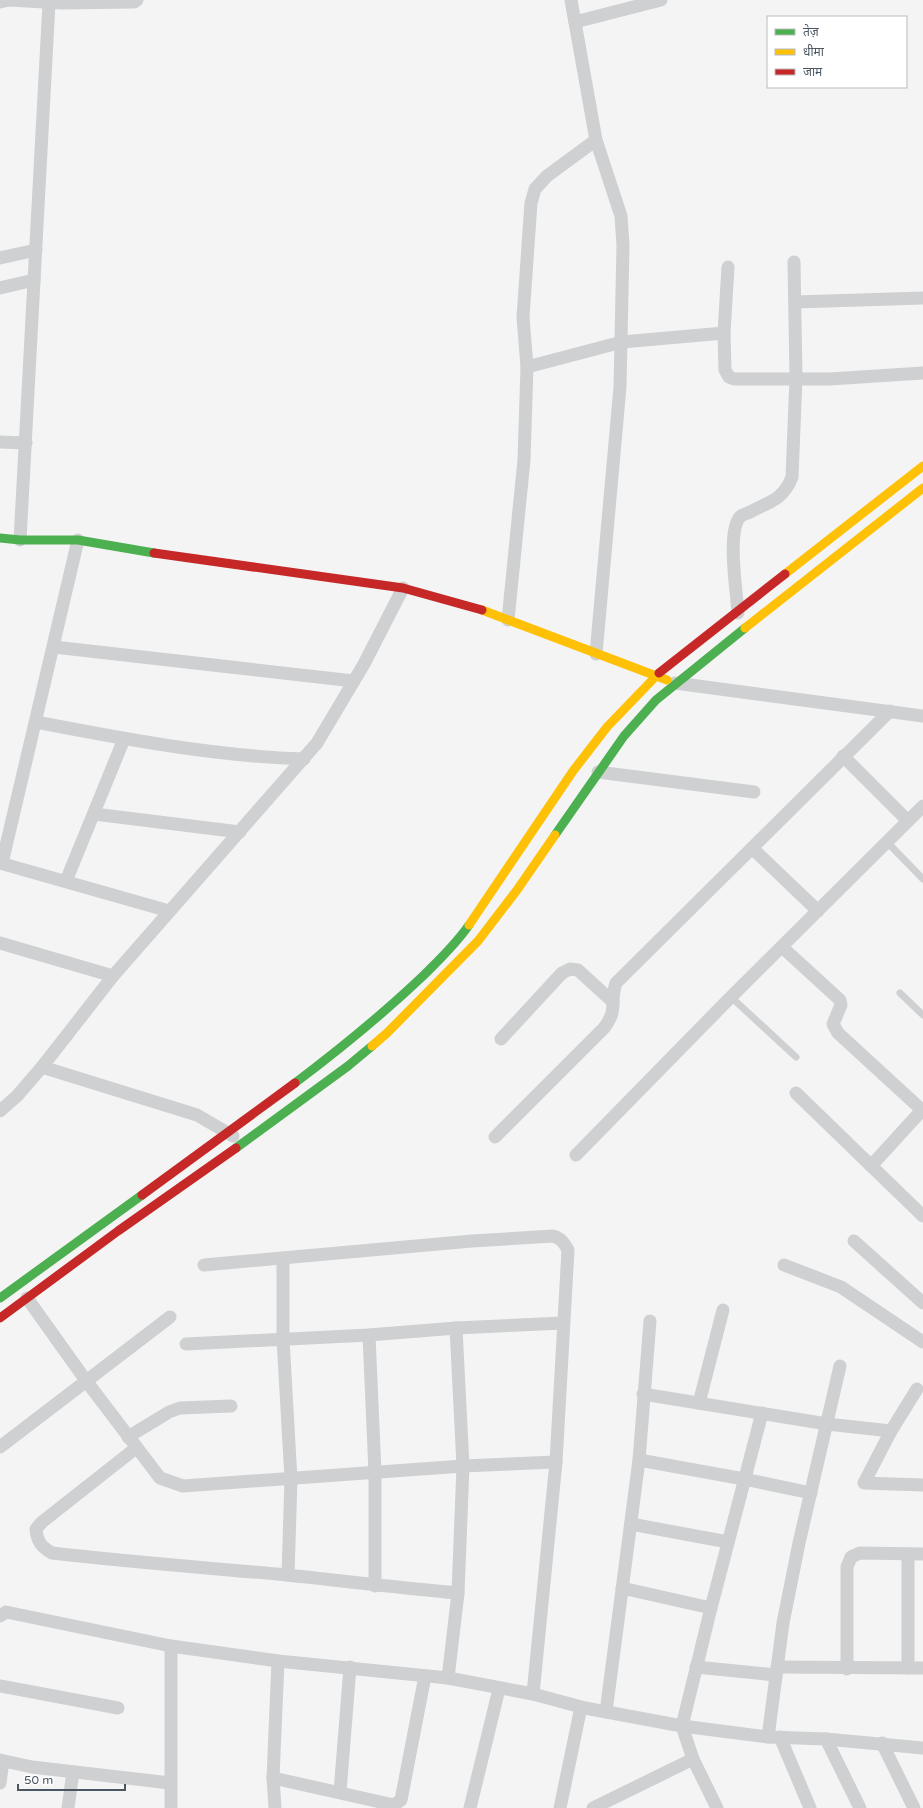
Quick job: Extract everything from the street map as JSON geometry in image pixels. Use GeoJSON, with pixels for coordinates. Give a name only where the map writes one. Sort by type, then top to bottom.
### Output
{"type":"FeatureCollection","features":[{"type":"Feature","properties":{"kind":"main road"},"geometry":{"type":"LineString","coordinates":[[0,1298],[343,1047],[395,1003],[458,941],[573,771],[607,727],[656,676],[923,466]]}},
{"type":"Feature","properties":{"kind":"main road"},"geometry":{"type":"LineString","coordinates":[[0,1318],[118,1231],[242,1144],[348,1066],[387,1033],[478,941],[517,890],[624,736],[656,700],[675,683],[923,488]]}},
{"type":"Feature","properties":{"kind":"main road"},"geometry":{"type":"LineString","coordinates":[[0,538],[14,538],[20,540],[78,540],[178,557],[403,588],[483,610],[675,683]]}},
{"type":"Feature","properties":{"kind":"street"},"geometry":{"type":"LineString","coordinates":[[0,2],[9,0],[49,2],[134,2],[137,0]]}},
{"type":"Feature","properties":{"kind":"street"},"geometry":{"type":"LineString","coordinates":[[571,0],[596,140],[621,216],[623,245],[620,387],[596,654]]}},
{"type":"Feature","properties":{"kind":"street"},"geometry":{"type":"LineString","coordinates":[[575,22],[661,0]]}},
{"type":"Feature","properties":{"kind":"street"},"geometry":{"type":"LineString","coordinates":[[20,540],[49,2]]}},
{"type":"Feature","properties":{"kind":"street"},"geometry":{"type":"LineString","coordinates":[[508,620],[524,460],[527,367],[523,317],[531,203],[535,189],[547,176],[596,140]]}},
{"type":"Feature","properties":{"kind":"street"},"geometry":{"type":"LineString","coordinates":[[0,258],[36,250]]}},
{"type":"Feature","properties":{"kind":"street"},"geometry":{"type":"LineString","coordinates":[[738,612],[733,539],[735,527],[740,517],[781,497],[788,488],[792,477],[796,378],[796,302],[794,262]]}},
{"type":"Feature","properties":{"kind":"street"},"geometry":{"type":"LineString","coordinates":[[728,267],[724,333],[724,370],[729,377],[734,379],[830,379],[923,373]]}},
{"type":"Feature","properties":{"kind":"street"},"geometry":{"type":"LineString","coordinates":[[0,288],[34,280]]}},
{"type":"Feature","properties":{"kind":"street"},"geometry":{"type":"LineString","coordinates":[[796,302],[923,298]]}},
{"type":"Feature","properties":{"kind":"street"},"geometry":{"type":"LineString","coordinates":[[527,367],[622,342],[724,333]]}},
{"type":"Feature","properties":{"kind":"street"},"geometry":{"type":"LineString","coordinates":[[0,442],[26,443]]}},
{"type":"Feature","properties":{"kind":"street"},"geometry":{"type":"LineString","coordinates":[[78,540],[54,647],[1,863],[169,911]]}},
{"type":"Feature","properties":{"kind":"street"},"geometry":{"type":"LineString","coordinates":[[0,1112],[17,1096],[42,1067],[113,976],[304,759],[329,726],[403,588]]}},
{"type":"Feature","properties":{"kind":"street"},"geometry":{"type":"LineString","coordinates":[[54,647],[354,681]]}},
{"type":"Feature","properties":{"kind":"street"},"geometry":{"type":"LineString","coordinates":[[675,683],[923,716]]}},
{"type":"Feature","properties":{"kind":"street"},"geometry":{"type":"LineString","coordinates":[[495,1136],[604,1028],[612,1017],[614,1002],[613,993],[616,983],[890,711]]}},
{"type":"Feature","properties":{"kind":"street"},"geometry":{"type":"LineString","coordinates":[[36,722],[124,739],[271,758],[304,759]]}},
{"type":"Feature","properties":{"kind":"street"},"geometry":{"type":"LineString","coordinates":[[66,881],[124,739]]}},
{"type":"Feature","properties":{"kind":"street"},"geometry":{"type":"LineString","coordinates":[[843,756],[908,820]]}},
{"type":"Feature","properties":{"kind":"street"},"geometry":{"type":"LineString","coordinates":[[598,772],[754,792]]}},
{"type":"Feature","properties":{"kind":"street"},"geometry":{"type":"LineString","coordinates":[[576,1155],[731,997],[923,806]]}},
{"type":"Feature","properties":{"kind":"street"},"geometry":{"type":"LineString","coordinates":[[94,814],[240,832]]}},
{"type":"Feature","properties":{"kind":"street"},"geometry":{"type":"LineString","coordinates":[[752,848],[818,911]]}},
{"type":"Feature","properties":{"kind":"street"},"geometry":{"type":"LineString","coordinates":[[0,943],[113,976]]}},
{"type":"Feature","properties":{"kind":"street"},"geometry":{"type":"LineString","coordinates":[[782,947],[840,1000],[841,1005],[833,1020],[833,1024],[838,1033],[923,1110],[871,1166]]}},
{"type":"Feature","properties":{"kind":"street"},"geometry":{"type":"LineString","coordinates":[[501,1039],[562,973],[570,969],[578,970],[614,1002]]}},
{"type":"Feature","properties":{"kind":"street"},"geometry":{"type":"LineString","coordinates":[[42,1067],[197,1115],[228,1132],[242,1144]]}},
{"type":"Feature","properties":{"kind":"street"},"geometry":{"type":"LineString","coordinates":[[796,1093],[923,1216]]}},
{"type":"Feature","properties":{"kind":"street"},"geometry":{"type":"LineString","coordinates":[[204,1266],[472,1241],[558,1237],[564,1242],[568,1250],[556,1462],[533,1694]]}},
{"type":"Feature","properties":{"kind":"street"},"geometry":{"type":"LineString","coordinates":[[854,1241],[923,1303]]}},
{"type":"Feature","properties":{"kind":"street"},"geometry":{"type":"LineString","coordinates":[[283,1258],[283,1339],[291,1479],[288,1575]]}},
{"type":"Feature","properties":{"kind":"street"},"geometry":{"type":"LineString","coordinates":[[784,1265],[841,1287],[920,1334]]}},
{"type":"Feature","properties":{"kind":"street"},"geometry":{"type":"LineString","coordinates":[[27,1298],[87,1382],[160,1478],[182,1486],[463,1466],[556,1462]]}},
{"type":"Feature","properties":{"kind":"street"},"geometry":{"type":"LineString","coordinates":[[699,1403],[723,1310]]}},
{"type":"Feature","properties":{"kind":"street"},"geometry":{"type":"LineString","coordinates":[[0,1447],[87,1382],[170,1317]]}},
{"type":"Feature","properties":{"kind":"street"},"geometry":{"type":"LineString","coordinates":[[606,1712],[639,1460],[643,1394],[650,1321]]}},
{"type":"Feature","properties":{"kind":"street"},"geometry":{"type":"LineString","coordinates":[[186,1344],[563,1323]]}},
{"type":"Feature","properties":{"kind":"street"},"geometry":{"type":"LineString","coordinates":[[448,1678],[458,1592],[463,1466],[456,1328]]}},
{"type":"Feature","properties":{"kind":"street"},"geometry":{"type":"LineString","coordinates":[[369,1335],[375,1473],[375,1586]]}},
{"type":"Feature","properties":{"kind":"street"},"geometry":{"type":"LineString","coordinates":[[810,1808],[774,1737],[776,1671],[795,1565],[840,1366]]}},
{"type":"Feature","properties":{"kind":"street"},"geometry":{"type":"LineString","coordinates":[[917,1389],[891,1431],[864,1483],[923,1486]]}},
{"type":"Feature","properties":{"kind":"street"},"geometry":{"type":"LineString","coordinates":[[643,1394],[827,1424],[891,1431]]}},
{"type":"Feature","properties":{"kind":"street"},"geometry":{"type":"LineString","coordinates":[[128,1437],[169,1412],[180,1408],[231,1406]]}},
{"type":"Feature","properties":{"kind":"street"},"geometry":{"type":"LineString","coordinates":[[717,1808],[693,1759],[682,1726],[762,1413]]}},
{"type":"Feature","properties":{"kind":"street"},"geometry":{"type":"LineString","coordinates":[[136,1448],[42,1522],[36,1529],[37,1538],[43,1548],[52,1553],[135,1563],[288,1575],[375,1586],[458,1592]]}},
{"type":"Feature","properties":{"kind":"street"},"geometry":{"type":"LineString","coordinates":[[639,1460],[811,1493]]}},
{"type":"Feature","properties":{"kind":"street"},"geometry":{"type":"LineString","coordinates":[[631,1524],[728,1542]]}},
{"type":"Feature","properties":{"kind":"street"},"geometry":{"type":"LineString","coordinates":[[847,1668],[847,1567],[851,1557],[860,1553],[923,1554]]}},
{"type":"Feature","properties":{"kind":"street"},"geometry":{"type":"LineString","coordinates":[[908,1554],[908,1668]]}},
{"type":"Feature","properties":{"kind":"street"},"geometry":{"type":"LineString","coordinates":[[622,1588],[711,1608]]}},
{"type":"Feature","properties":{"kind":"street"},"geometry":{"type":"LineString","coordinates":[[0,1616],[6,1612],[172,1646],[278,1661],[448,1678],[498,1689],[533,1694],[581,1707],[682,1726],[774,1737],[882,1743],[923,1748]]}},
{"type":"Feature","properties":{"kind":"street"},"geometry":{"type":"LineString","coordinates":[[171,1808],[172,1646]]}},
{"type":"Feature","properties":{"kind":"street"},"geometry":{"type":"LineString","coordinates":[[275,1808],[273,1778],[278,1661]]}},
{"type":"Feature","properties":{"kind":"street"},"geometry":{"type":"LineString","coordinates":[[340,1792],[350,1667]]}},
{"type":"Feature","properties":{"kind":"street"},"geometry":{"type":"LineString","coordinates":[[696,1667],[776,1671],[847,1668],[923,1668]]}},
{"type":"Feature","properties":{"kind":"street"},"geometry":{"type":"LineString","coordinates":[[273,1778],[394,1805],[401,1800],[425,1676]]}},
{"type":"Feature","properties":{"kind":"street"},"geometry":{"type":"LineString","coordinates":[[0,1686],[118,1708]]}},
{"type":"Feature","properties":{"kind":"street"},"geometry":{"type":"LineString","coordinates":[[470,1808],[498,1689]]}},
{"type":"Feature","properties":{"kind":"street"},"geometry":{"type":"LineString","coordinates":[[560,1808],[581,1707]]}},
{"type":"Feature","properties":{"kind":"street"},"geometry":{"type":"LineString","coordinates":[[826,1739],[860,1808]]}},
{"type":"Feature","properties":{"kind":"street"},"geometry":{"type":"LineString","coordinates":[[882,1743],[914,1808]]}},
{"type":"Feature","properties":{"kind":"street"},"geometry":{"type":"LineString","coordinates":[[593,1808],[693,1759]]}},
{"type":"Feature","properties":{"kind":"street"},"geometry":{"type":"LineString","coordinates":[[0,1783],[2,1761],[32,1767],[170,1783]]}},
{"type":"Feature","properties":{"kind":"street"},"geometry":{"type":"LineString","coordinates":[[68,1808],[73,1772]]}},
{"type":"Feature","properties":{"kind":"lane"},"geometry":{"type":"LineString","coordinates":[[886,842],[923,879]]}},
{"type":"Feature","properties":{"kind":"lane"},"geometry":{"type":"LineString","coordinates":[[900,993],[923,1015]]}},
{"type":"Feature","properties":{"kind":"lane"},"geometry":{"type":"LineString","coordinates":[[731,997],[796,1057]]}},
{"type":"Feature","properties":{"kind":"traffic: fast"},"geometry":{"type":"LineString","coordinates":[[0,538],[20,540],[78,540],[154,553]]}},
{"type":"Feature","properties":{"kind":"traffic: fast"},"geometry":{"type":"LineString","coordinates":[[555,835],[624,736],[656,700],[745,628]]}},
{"type":"Feature","properties":{"kind":"traffic: fast"},"geometry":{"type":"LineString","coordinates":[[295,1083],[393,1004],[448,951],[469,925]]}},
{"type":"Feature","properties":{"kind":"traffic: fast"},"geometry":{"type":"LineString","coordinates":[[236,1148],[348,1066],[372,1046]]}},
{"type":"Feature","properties":{"kind":"traffic: fast"},"geometry":{"type":"LineString","coordinates":[[0,1298],[142,1195]]}},
{"type":"Feature","properties":{"kind":"traffic: slow"},"geometry":{"type":"LineString","coordinates":[[785,574],[923,466]]}},
{"type":"Feature","properties":{"kind":"traffic: slow"},"geometry":{"type":"LineString","coordinates":[[745,628],[923,488]]}},
{"type":"Feature","properties":{"kind":"traffic: slow"},"geometry":{"type":"LineString","coordinates":[[482,610],[667,680]]}},
{"type":"Feature","properties":{"kind":"traffic: slow"},"geometry":{"type":"LineString","coordinates":[[469,925],[573,771],[607,727],[659,673]]}},
{"type":"Feature","properties":{"kind":"traffic: slow"},"geometry":{"type":"LineString","coordinates":[[372,1046],[387,1033],[478,941],[517,890],[555,835]]}},
{"type":"Feature","properties":{"kind":"traffic: jam"},"geometry":{"type":"LineString","coordinates":[[154,553],[403,588],[482,610]]}},
{"type":"Feature","properties":{"kind":"traffic: jam"},"geometry":{"type":"LineString","coordinates":[[659,673],[785,574]]}},
{"type":"Feature","properties":{"kind":"traffic: jam"},"geometry":{"type":"LineString","coordinates":[[142,1195],[295,1083]]}},
{"type":"Feature","properties":{"kind":"traffic: jam"},"geometry":{"type":"LineString","coordinates":[[0,1318],[118,1231],[236,1148]]}}]}
